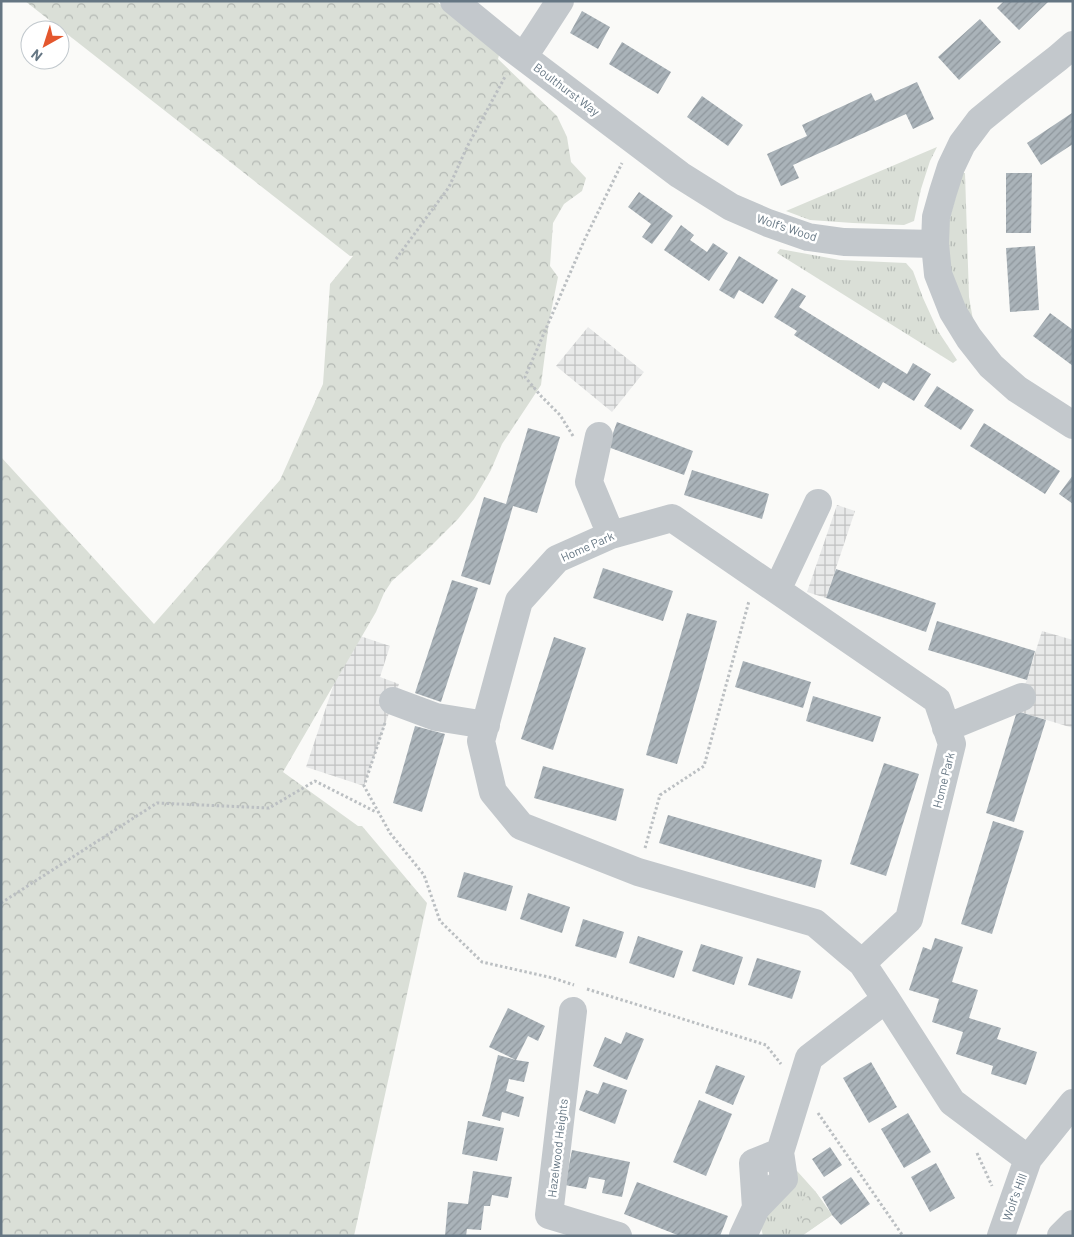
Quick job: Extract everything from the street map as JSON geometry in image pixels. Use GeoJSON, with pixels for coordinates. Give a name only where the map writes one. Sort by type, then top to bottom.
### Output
{"type":"FeatureCollection","features":[{"type":"Feature","properties":{"kind":"street","name":"Boulthurst Way"},"geometry":{"type":"LineString","coordinates":[[454,1],[516,51],[680,175]]}},
{"type":"Feature","properties":{"kind":"street"},"geometry":{"type":"LineString","coordinates":[[516,51],[560,1]]}},
{"type":"Feature","properties":{"kind":"street"},"geometry":{"type":"LineString","coordinates":[[1073,45],[980,120],[962,144],[942,192],[936,217],[935,244],[938,274],[953,312],[969,338],[991,366],[1017,389],[1073,425]]}},
{"type":"Feature","properties":{"kind":"street","name":"Wolf's Wood"},"geometry":{"type":"LineString","coordinates":[[680,175],[731,207],[768,224],[808,236],[844,242],[935,244]]}},
{"type":"Feature","properties":{"kind":"street"},"geometry":{"type":"LineString","coordinates":[[588,439],[589,482],[611,535]]}},
{"type":"Feature","properties":{"kind":"street"},"geometry":{"type":"LineString","coordinates":[[766,583],[818,503]]}},
{"type":"Feature","properties":{"kind":"street","name":"Home Park"},"geometry":{"type":"LineString","coordinates":[[862,963],[909,919],[952,744],[937,700],[672,518],[611,535],[557,559],[519,601],[481,742],[493,792],[522,826],[638,872],[815,923],[862,963],[952,1102],[1028,1159]]}},
{"type":"Feature","properties":{"kind":"street"},"geometry":{"type":"LineString","coordinates":[[946,728],[1022,697]]}},
{"type":"Feature","properties":{"kind":"street"},"geometry":{"type":"LineString","coordinates":[[393,701],[436,717],[486,725]]}},
{"type":"Feature","properties":{"kind":"street"},"geometry":{"type":"LineString","coordinates":[[743,1236],[756,1208],[784,1179],[780,1152],[809,1058],[886,999]]}},
{"type":"Feature","properties":{"kind":"street","name":"Hazelwood Heights"},"geometry":{"type":"LineString","coordinates":[[574,1011],[550,1214],[618,1236]]}},
{"type":"Feature","properties":{"kind":"street","name":"Wolf's Hill"},"geometry":{"type":"LineString","coordinates":[[1001,1236],[1028,1159],[1073,1103]]}},
{"type":"Feature","properties":{"kind":"street"},"geometry":{"type":"LineString","coordinates":[[1061,1236],[1073,1224]]}},
{"type":"Feature","properties":{"kind":"path"},"geometry":{"type":"LineString","coordinates":[[396,259],[449,188],[467,147],[511,67],[516,51]]}},
{"type":"Feature","properties":{"kind":"path"},"geometry":{"type":"LineString","coordinates":[[588,439],[560,415],[525,377],[584,241],[634,140]]}},
{"type":"Feature","properties":{"kind":"path"},"geometry":{"type":"LineString","coordinates":[[638,872],[660,795],[704,766],[766,583]]}},
{"type":"Feature","properties":{"kind":"path"},"geometry":{"type":"LineString","coordinates":[[393,701],[364,786],[390,834],[424,875],[440,921],[482,962],[553,978],[766,1046],[800,1088],[903,1236]]}},
{"type":"Feature","properties":{"kind":"path"},"geometry":{"type":"LineString","coordinates":[[1,903],[157,803],[269,808],[315,781],[378,813]]}},
{"type":"Feature","properties":{"kind":"path"},"geometry":{"type":"LineString","coordinates":[[976,1151],[992,1187]]}},
{"type":"Feature","properties":{"kind":"shaded area"},"geometry":{"type":"Polygon","coordinates":[[[588,327],[644,372],[612,412],[556,366],[588,327]]]}},
{"type":"Feature","properties":{"kind":"shaded area"},"geometry":{"type":"Polygon","coordinates":[[[837,505],[855,511],[826,598],[807,592],[837,505]]]}},
{"type":"Feature","properties":{"kind":"shaded area"},"geometry":{"type":"Polygon","coordinates":[[[1042,631],[1073,640],[1073,728],[1017,711],[1042,631]]]}},
{"type":"Feature","properties":{"kind":"shaded area"},"geometry":{"type":"Polygon","coordinates":[[[351,633],[390,646],[380,677],[399,684],[364,786],[306,767],[351,633]]]}},
{"type":"Feature","properties":{"kind":"green space"},"geometry":{"type":"Polygon","coordinates":[[[25,1],[436,1],[500,51],[498,59],[557,116],[567,137],[571,162],[586,178],[582,191],[564,204],[553,223],[550,266],[558,277],[549,322],[541,385],[502,444],[491,470],[474,499],[458,519],[430,547],[392,581],[384,593],[376,612],[283,772],[358,826],[362,826],[427,903],[354,1236],[1,1236],[1,457],[154,624],[280,480],[323,384],[330,284],[353,256],[350,256],[70,36],[70,20],[49,20],[25,1]]]}},
{"type":"Feature","properties":{"kind":"green space"},"geometry":{"type":"Polygon","coordinates":[[[937,147],[930,161],[921,189],[914,221],[904,225],[810,220],[786,211],[937,147]]]}},
{"type":"Feature","properties":{"kind":"green space"},"geometry":{"type":"Polygon","coordinates":[[[962,173],[965,173],[969,297],[973,320],[971,323],[951,273],[947,249],[948,225],[962,173]]]}},
{"type":"Feature","properties":{"kind":"green space"},"geometry":{"type":"Polygon","coordinates":[[[780,249],[840,260],[906,263],[913,271],[938,331],[957,360],[953,363],[777,253],[780,249]]]}},
{"type":"Feature","properties":{"kind":"green space"},"geometry":{"type":"Polygon","coordinates":[[[780,1152],[815,1191],[832,1215],[802,1236],[763,1236],[756,1208],[780,1152]]]}},
{"type":"Feature","properties":{"kind":"green space"},"geometry":{"type":"Polygon","coordinates":[[[815,1191],[832,1215],[807,1232],[799,1220],[810,1212],[802,1200],[815,1191]]]}},
{"type":"Feature","properties":{"kind":"building"},"geometry":{"type":"Polygon","coordinates":[[[1004,1],[1049,1],[1019,30],[997,8],[1004,1]]]}},
{"type":"Feature","properties":{"kind":"building"},"geometry":{"type":"Polygon","coordinates":[[[582,11],[610,27],[598,49],[570,33],[582,11]]]}},
{"type":"Feature","properties":{"kind":"building"},"geometry":{"type":"Polygon","coordinates":[[[980,19],[1001,42],[959,80],[938,57],[980,19]]]}},
{"type":"Feature","properties":{"kind":"building"},"geometry":{"type":"Polygon","coordinates":[[[622,42],[671,72],[658,94],[609,64],[622,42]]]}},
{"type":"Feature","properties":{"kind":"building"},"geometry":{"type":"Polygon","coordinates":[[[917,82],[934,119],[913,129],[906,114],[793,165],[799,178],[781,186],[767,154],[807,136],[802,125],[871,93],[875,101],[917,82]]]}},
{"type":"Feature","properties":{"kind":"building"},"geometry":{"type":"Polygon","coordinates":[[[702,96],[743,125],[728,146],[687,117],[702,96]]]}},
{"type":"Feature","properties":{"kind":"building"},"geometry":{"type":"Polygon","coordinates":[[[1072,113],[1073,144],[1041,165],[1027,143],[1072,113]]]}},
{"type":"Feature","properties":{"kind":"building"},"geometry":{"type":"Polygon","coordinates":[[[1006,173],[1032,173],[1031,233],[1006,233],[1006,173]]]}},
{"type":"Feature","properties":{"kind":"building"},"geometry":{"type":"Polygon","coordinates":[[[639,192],[673,216],[652,244],[642,237],[651,224],[628,207],[639,192]]]}},
{"type":"Feature","properties":{"kind":"building"},"geometry":{"type":"Polygon","coordinates":[[[681,225],[694,235],[690,240],[707,252],[713,243],[728,253],[709,281],[664,250],[681,225]]]}},
{"type":"Feature","properties":{"kind":"building"},"geometry":{"type":"Polygon","coordinates":[[[1035,246],[1039,310],[1010,312],[1006,248],[1035,246]]]}},
{"type":"Feature","properties":{"kind":"building"},"geometry":{"type":"Polygon","coordinates":[[[739,256],[778,280],[763,304],[739,290],[734,299],[719,290],[739,256]]]}},
{"type":"Feature","properties":{"kind":"building"},"geometry":{"type":"Polygon","coordinates":[[[792,288],[806,296],[799,307],[907,374],[913,363],[931,374],[914,401],[883,382],[879,389],[794,335],[797,331],[774,317],[792,288]]]}},
{"type":"Feature","properties":{"kind":"building"},"geometry":{"type":"Polygon","coordinates":[[[1050,313],[1073,330],[1073,366],[1033,336],[1050,313]]]}},
{"type":"Feature","properties":{"kind":"building"},"geometry":{"type":"Polygon","coordinates":[[[937,386],[974,410],[961,430],[924,406],[937,386]]]}},
{"type":"Feature","properties":{"kind":"building"},"geometry":{"type":"Polygon","coordinates":[[[617,422],[693,451],[684,475],[608,447],[617,422]]]}},
{"type":"Feature","properties":{"kind":"building"},"geometry":{"type":"Polygon","coordinates":[[[984,423],[1060,471],[1045,494],[970,446],[984,423]]]}},
{"type":"Feature","properties":{"kind":"building"},"geometry":{"type":"Polygon","coordinates":[[[528,428],[560,437],[537,513],[513,506],[490,585],[461,576],[484,497],[506,504],[528,428]]]}},
{"type":"Feature","properties":{"kind":"building"},"geometry":{"type":"Polygon","coordinates":[[[692,470],[769,494],[762,519],[684,495],[692,470]]]}},
{"type":"Feature","properties":{"kind":"building"},"geometry":{"type":"Polygon","coordinates":[[[1073,475],[1073,504],[1059,494],[1073,475]]]}},
{"type":"Feature","properties":{"kind":"building"},"geometry":{"type":"Polygon","coordinates":[[[603,568],[673,591],[663,621],[593,598],[603,568]]]}},
{"type":"Feature","properties":{"kind":"building"},"geometry":{"type":"Polygon","coordinates":[[[836,569],[936,603],[926,632],[826,598],[836,569]]]}},
{"type":"Feature","properties":{"kind":"building"},"geometry":{"type":"Polygon","coordinates":[[[452,580],[478,588],[441,702],[415,693],[452,580]]]}},
{"type":"Feature","properties":{"kind":"building"},"geometry":{"type":"Polygon","coordinates":[[[687,613],[717,621],[677,764],[646,755],[687,613]]]}},
{"type":"Feature","properties":{"kind":"building"},"geometry":{"type":"Polygon","coordinates":[[[937,621],[1035,651],[1027,680],[928,650],[937,621]]]}},
{"type":"Feature","properties":{"kind":"building"},"geometry":{"type":"Polygon","coordinates":[[[554,637],[586,648],[553,750],[521,739],[554,637]]]}},
{"type":"Feature","properties":{"kind":"building"},"geometry":{"type":"Polygon","coordinates":[[[743,661],[811,682],[803,708],[735,687],[743,661]]]}},
{"type":"Feature","properties":{"kind":"building"},"geometry":{"type":"Polygon","coordinates":[[[813,696],[881,717],[873,742],[806,721],[813,696]]]}},
{"type":"Feature","properties":{"kind":"building"},"geometry":{"type":"Polygon","coordinates":[[[1017,711],[1046,720],[1014,822],[986,813],[1017,711]]]}},
{"type":"Feature","properties":{"kind":"building"},"geometry":{"type":"Polygon","coordinates":[[[415,726],[445,734],[422,812],[393,803],[415,726]]]}},
{"type":"Feature","properties":{"kind":"building"},"geometry":{"type":"Polygon","coordinates":[[[884,763],[919,774],[886,876],[850,864],[884,763]]]}},
{"type":"Feature","properties":{"kind":"building"},"geometry":{"type":"Polygon","coordinates":[[[543,766],[624,789],[616,821],[534,798],[543,766]]]}},
{"type":"Feature","properties":{"kind":"building"},"geometry":{"type":"Polygon","coordinates":[[[668,815],[822,860],[815,888],[659,843],[668,815]]]}},
{"type":"Feature","properties":{"kind":"building"},"geometry":{"type":"Polygon","coordinates":[[[993,821],[1024,831],[992,934],[961,924],[993,821]]]}},
{"type":"Feature","properties":{"kind":"building"},"geometry":{"type":"Polygon","coordinates":[[[464,872],[513,886],[506,911],[457,897],[464,872]]]}},
{"type":"Feature","properties":{"kind":"building"},"geometry":{"type":"Polygon","coordinates":[[[528,893],[570,907],[562,933],[520,919],[528,893]]]}},
{"type":"Feature","properties":{"kind":"building"},"geometry":{"type":"Polygon","coordinates":[[[583,919],[624,932],[616,958],[575,946],[583,919]]]}},
{"type":"Feature","properties":{"kind":"building"},"geometry":{"type":"Polygon","coordinates":[[[638,936],[683,951],[674,978],[629,963],[638,936]]]}},
{"type":"Feature","properties":{"kind":"building"},"geometry":{"type":"Polygon","coordinates":[[[935,938],[963,947],[952,982],[978,990],[969,1018],[1001,1028],[997,1039],[1037,1052],[1026,1085],[991,1074],[993,1066],[956,1054],[963,1032],[932,1022],[939,999],[909,990],[923,947],[931,950],[935,938]]]}},
{"type":"Feature","properties":{"kind":"building"},"geometry":{"type":"Polygon","coordinates":[[[701,944],[743,957],[734,985],[692,971],[701,944]]]}},
{"type":"Feature","properties":{"kind":"building"},"geometry":{"type":"Polygon","coordinates":[[[757,958],[801,971],[792,999],[748,985],[757,958]]]}},
{"type":"Feature","properties":{"kind":"building"},"geometry":{"type":"Polygon","coordinates":[[[508,1008],[545,1026],[538,1041],[528,1036],[516,1060],[489,1047],[508,1008]]]}},
{"type":"Feature","properties":{"kind":"building"},"geometry":{"type":"Polygon","coordinates":[[[626,1032],[644,1039],[627,1080],[593,1066],[605,1037],[621,1044],[626,1032]]]}},
{"type":"Feature","properties":{"kind":"building"},"geometry":{"type":"Polygon","coordinates":[[[498,1055],[529,1062],[524,1082],[509,1079],[506,1091],[524,1097],[519,1117],[502,1112],[500,1121],[482,1116],[498,1055]]]}},
{"type":"Feature","properties":{"kind":"building"},"geometry":{"type":"Polygon","coordinates":[[[871,1062],[897,1107],[869,1123],[843,1078],[871,1062]]]}},
{"type":"Feature","properties":{"kind":"building"},"geometry":{"type":"Polygon","coordinates":[[[716,1065],[745,1076],[733,1105],[705,1093],[716,1065]]]}},
{"type":"Feature","properties":{"kind":"building"},"geometry":{"type":"Polygon","coordinates":[[[603,1082],[627,1090],[615,1124],[579,1110],[586,1090],[598,1094],[603,1082]]]}},
{"type":"Feature","properties":{"kind":"building"},"geometry":{"type":"Polygon","coordinates":[[[699,1100],[732,1114],[706,1176],[673,1162],[699,1100]]]}},
{"type":"Feature","properties":{"kind":"building"},"geometry":{"type":"Polygon","coordinates":[[[908,1113],[931,1152],[904,1168],[881,1129],[908,1113]]]}},
{"type":"Feature","properties":{"kind":"building"},"geometry":{"type":"Polygon","coordinates":[[[468,1121],[504,1128],[497,1161],[462,1154],[468,1121]]]}},
{"type":"Feature","properties":{"kind":"building"},"geometry":{"type":"Polygon","coordinates":[[[830,1147],[842,1165],[824,1177],[812,1159],[830,1147]]]}},
{"type":"Feature","properties":{"kind":"building"},"geometry":{"type":"Polygon","coordinates":[[[572,1150],[630,1162],[622,1197],[602,1193],[605,1180],[589,1177],[586,1189],[565,1185],[572,1150]]]}},
{"type":"Feature","properties":{"kind":"building"},"geometry":{"type":"Polygon","coordinates":[[[936,1163],[955,1198],[930,1212],[911,1177],[936,1163]]]}},
{"type":"Feature","properties":{"kind":"building"},"geometry":{"type":"Polygon","coordinates":[[[473,1171],[512,1177],[508,1198],[492,1195],[490,1206],[484,1206],[481,1230],[467,1229],[466,1236],[445,1236],[448,1202],[468,1204],[473,1171]]]}},
{"type":"Feature","properties":{"kind":"building"},"geometry":{"type":"Polygon","coordinates":[[[851,1177],[870,1204],[841,1225],[832,1215],[822,1197],[851,1177]]]}},
{"type":"Feature","properties":{"kind":"building"},"geometry":{"type":"Polygon","coordinates":[[[637,1182],[728,1216],[720,1236],[680,1236],[624,1214],[637,1182]]]}}]}
